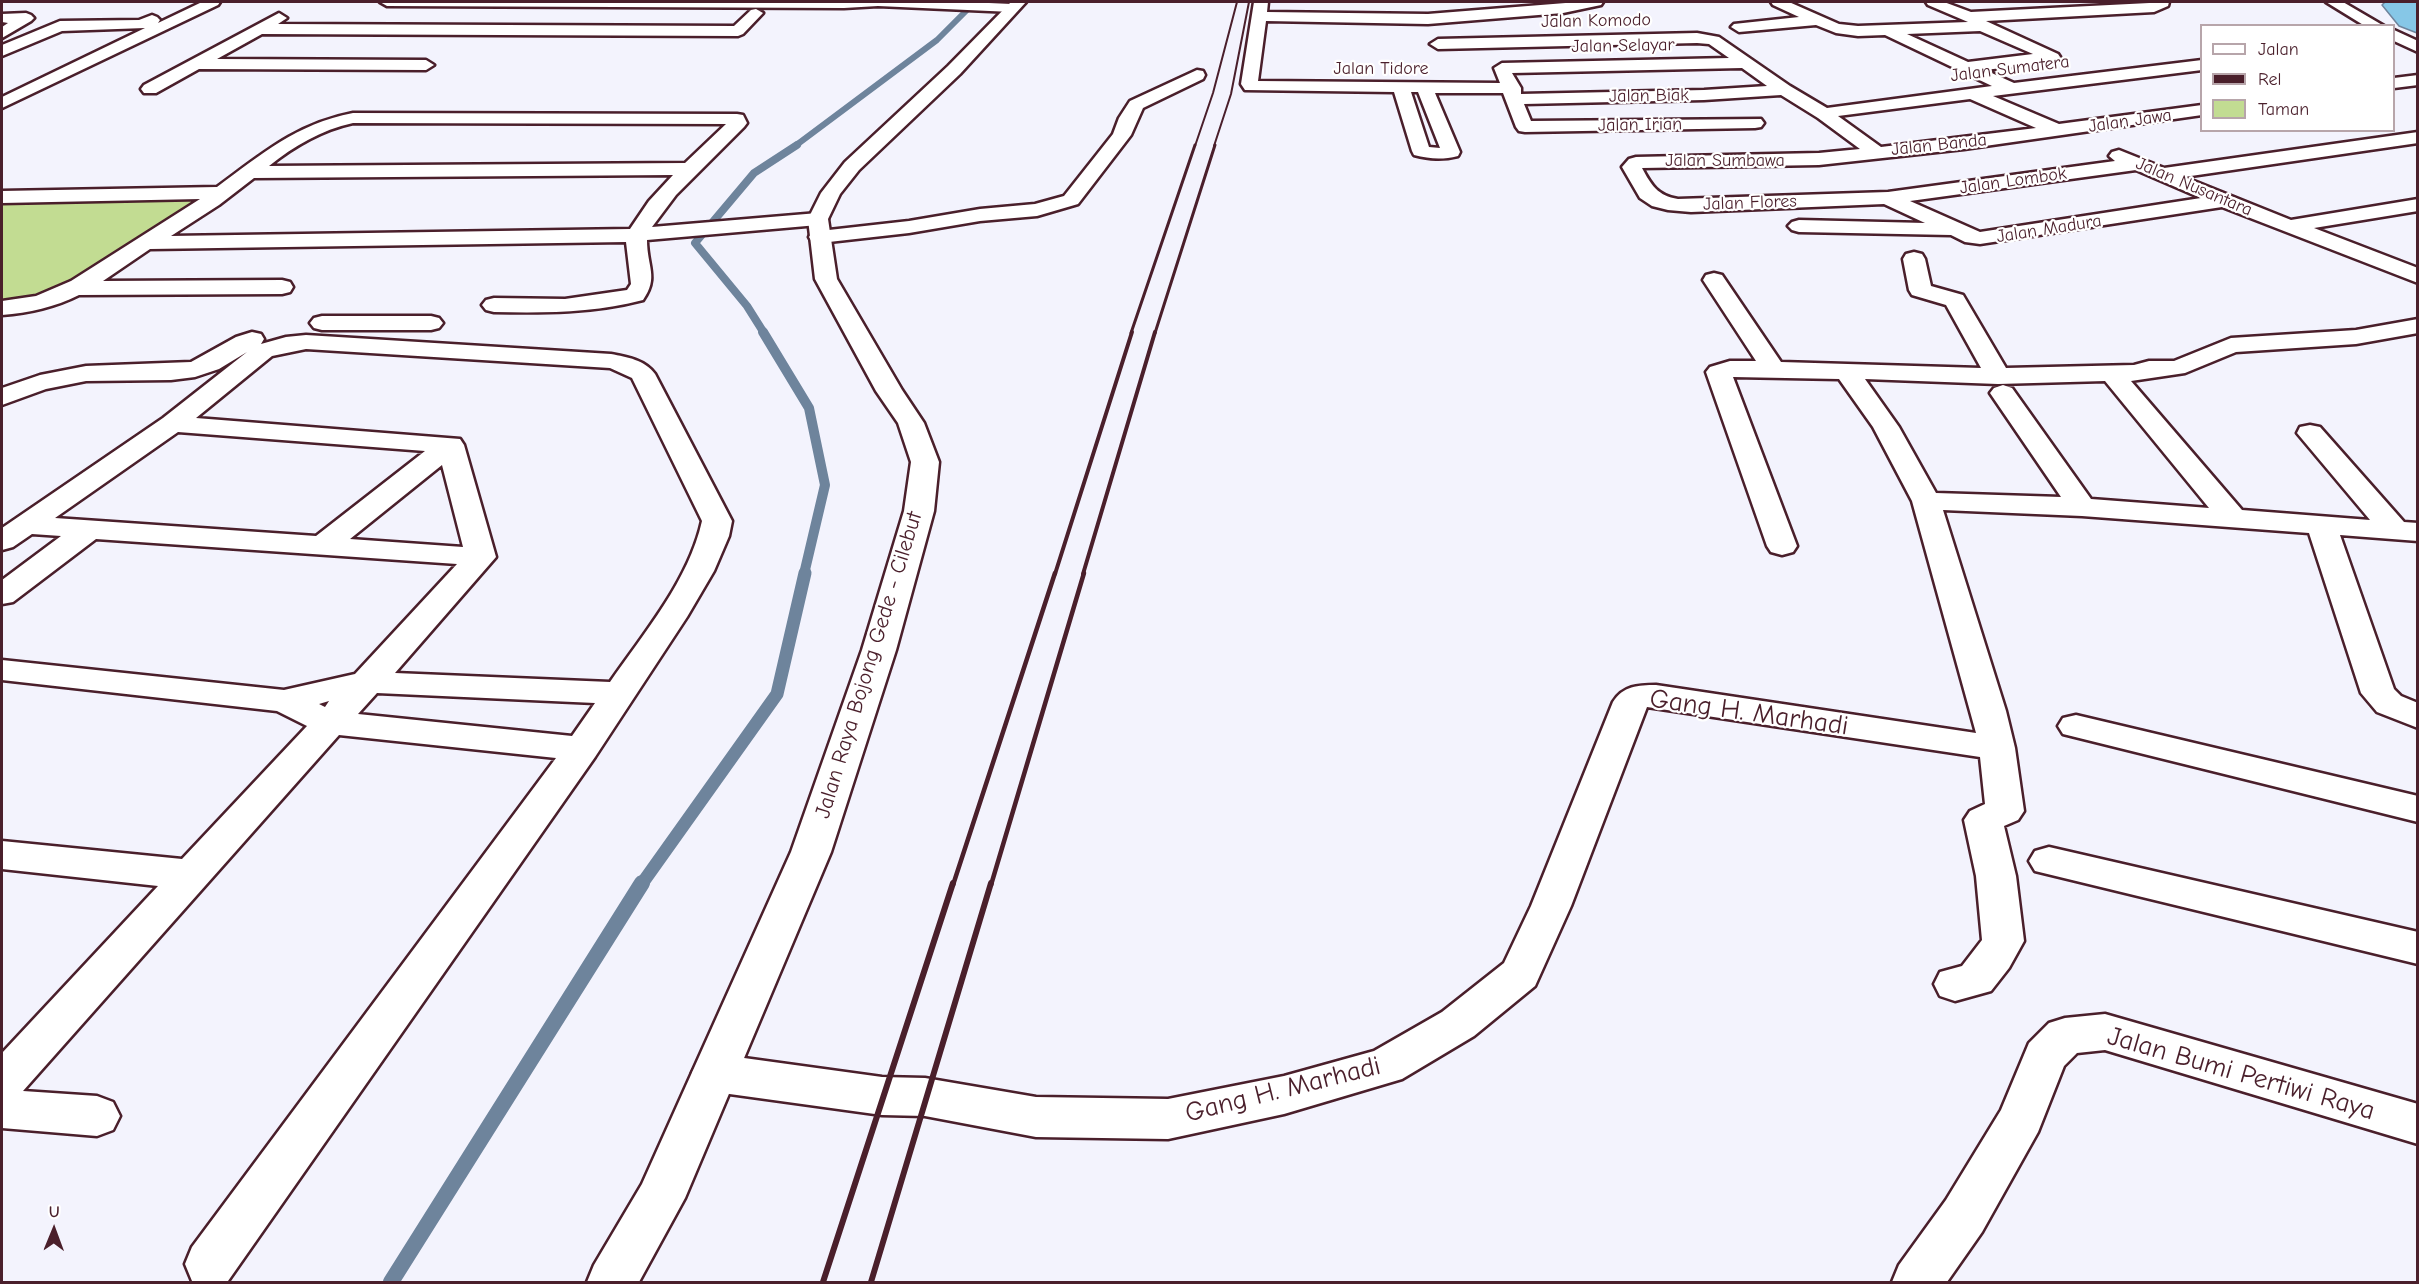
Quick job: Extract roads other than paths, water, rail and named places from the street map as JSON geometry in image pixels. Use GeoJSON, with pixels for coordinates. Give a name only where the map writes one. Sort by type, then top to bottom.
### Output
{"type":"FeatureCollection","features":[{"type":"Feature","properties":{"kind":"street"},"geometry":{"type":"LineString","coordinates":[[2,51],[46,28],[150,28],[188,2]]}},
{"type":"Feature","properties":{"kind":"street"},"geometry":{"type":"LineString","coordinates":[[2,103],[150,28],[213,2]]}},
{"type":"Feature","properties":{"kind":"street"},"geometry":{"type":"LineString","coordinates":[[387,2],[752,6],[874,2]]}},
{"type":"Feature","properties":{"kind":"street"},"geometry":{"type":"LineString","coordinates":[[461,29],[499,2]]}},
{"type":"Feature","properties":{"kind":"street"},"geometry":{"type":"LineString","coordinates":[[487,29],[523,2]]}},
{"type":"Feature","properties":{"kind":"street"},"geometry":{"type":"LineString","coordinates":[[865,18],[881,2],[1011,6]]}},
{"type":"Feature","properties":{"kind":"street"},"geometry":{"type":"LineString","coordinates":[[1260,9],[1428,19],[1563,9],[1596,2]]}},
{"type":"Feature","properties":{"kind":"street"},"geometry":{"type":"LineString","coordinates":[[1778,2],[1845,30],[1887,30],[2057,12],[2154,8],[2161,6],[2163,3],[2160,2]]}},
{"type":"Feature","properties":{"kind":"street"},"geometry":{"type":"LineString","coordinates":[[1934,2],[2052,57],[1968,67]]}},
{"type":"Feature","properties":{"kind":"street"},"geometry":{"type":"LineString","coordinates":[[2028,2],[2057,12]]}},
{"type":"Feature","properties":{"kind":"street"},"geometry":{"type":"LineString","coordinates":[[2333,2],[2373,24]]}},
{"type":"Feature","properties":{"kind":"street"},"geometry":{"type":"LineString","coordinates":[[897,18],[918,3]]}},
{"type":"Feature","properties":{"kind":"street"},"geometry":{"type":"LineString","coordinates":[[261,29],[738,31],[752,6]]}},
{"type":"Feature","properties":{"kind":"street"},"geometry":{"type":"LineString","coordinates":[[810,226],[852,166],[954,70],[1011,6]]}},
{"type":"Feature","properties":{"kind":"street","name":"Jalan Tidore"},"geometry":{"type":"LineString","coordinates":[[1260,9],[1249,84],[1251,86],[1425,88],[1513,94]]}},
{"type":"Feature","properties":{"kind":"street"},"geometry":{"type":"LineString","coordinates":[[150,89],[284,16]]}},
{"type":"Feature","properties":{"kind":"street"},"geometry":{"type":"LineString","coordinates":[[1863,16],[1887,30],[2012,89]]}},
{"type":"Feature","properties":{"kind":"street"},"geometry":{"type":"LineString","coordinates":[[2,18],[26,18],[2,33]]}},
{"type":"Feature","properties":{"kind":"street"},"geometry":{"type":"LineString","coordinates":[[1738,27],[1818,20]]}},
{"type":"Feature","properties":{"kind":"street","name":"Jalan Komodo"},"geometry":{"type":"LineString","coordinates":[[1438,44],[1706,38],[1713,40],[1745,63]]}},
{"type":"Feature","properties":{"kind":"street"},"geometry":{"type":"LineString","coordinates":[[2397,38],[2418,47]]}},
{"type":"Feature","properties":{"kind":"street"},"geometry":{"type":"LineString","coordinates":[[1488,43],[1513,94]]}},
{"type":"Feature","properties":{"kind":"street"},"geometry":{"type":"LineString","coordinates":[[1745,63],[1824,114],[1876,152]]}},
{"type":"Feature","properties":{"kind":"street","name":"Jalan Selayar"},"geometry":{"type":"LineString","coordinates":[[1502,68],[1745,63]]}},
{"type":"Feature","properties":{"kind":"street","name":"Jalan Sumatera"},"geometry":{"type":"LineString","coordinates":[[1824,114],[1971,93],[2200,65]]}},
{"type":"Feature","properties":{"kind":"street"},"geometry":{"type":"LineString","coordinates":[[426,66],[419,71],[191,67],[426,66]]}},
{"type":"Feature","properties":{"kind":"street"},"geometry":{"type":"LineString","coordinates":[[146,243],[637,235],[810,226],[909,227],[980,215],[1037,210],[1071,200],[1122,135],[1136,105],[1197,75]]}},
{"type":"Feature","properties":{"kind":"street"},"geometry":{"type":"LineString","coordinates":[[2395,83],[2418,80]]}},
{"type":"Feature","properties":{"kind":"street"},"geometry":{"type":"LineString","coordinates":[[1401,88],[1421,151],[1434,154],[1451,152],[1425,88]]}},
{"type":"Feature","properties":{"kind":"street","name":"Jalan Biak"},"geometry":{"type":"LineString","coordinates":[[1513,94],[1727,94],[1784,90]]}},
{"type":"Feature","properties":{"kind":"street","name":"Jalan Nusantara"},"geometry":{"type":"LineString","coordinates":[[1971,93],[2224,201],[2418,276]]}},
{"type":"Feature","properties":{"kind":"street","name":"Jalan Irian"},"geometry":{"type":"LineString","coordinates":[[1513,94],[1517,110],[1526,127],[1769,131]]}},
{"type":"Feature","properties":{"kind":"street","name":"Jalan Madura"},"geometry":{"type":"LineString","coordinates":[[1727,94],[1769,131],[1811,159],[1853,178],[1887,198],[1973,237],[1990,238],[2224,201]]}},
{"type":"Feature","properties":{"kind":"street","name":"Jalan Jawa"},"geometry":{"type":"LineString","coordinates":[[2059,131],[2200,110]]}},
{"type":"Feature","properties":{"kind":"street"},"geometry":{"type":"LineString","coordinates":[[2,308],[41,302],[80,288],[222,193],[247,172],[313,128],[332,121],[353,118],[737,119],[738,123],[658,204],[637,235],[639,274],[642,284],[635,295],[615,301],[580,306],[494,305]]}},
{"type":"Feature","properties":{"kind":"street","name":"Jalan Banda"},"geometry":{"type":"LineString","coordinates":[[1811,159],[2059,131]]}},
{"type":"Feature","properties":{"kind":"street"},"geometry":{"type":"LineString","coordinates":[[2163,174],[2418,137]]}},
{"type":"Feature","properties":{"kind":"street","name":"Jalan Sumbawa"},"geometry":{"type":"LineString","coordinates":[[1632,166],[1648,161],[1811,159]]}},
{"type":"Feature","properties":{"kind":"street","name":"Jalan Lombok"},"geometry":{"type":"LineString","coordinates":[[1887,198],[2138,164]]}},
{"type":"Feature","properties":{"kind":"street","name":"Jalan Flores"},"geometry":{"type":"LineString","coordinates":[[1632,166],[1642,188],[1650,198],[1671,205],[1887,198]]}},
{"type":"Feature","properties":{"kind":"street"},"geometry":{"type":"LineString","coordinates":[[247,172],[692,169]]}},
{"type":"Feature","properties":{"kind":"street"},"geometry":{"type":"LineString","coordinates":[[2,197],[222,193]]}},
{"type":"Feature","properties":{"kind":"street"},"geometry":{"type":"LineString","coordinates":[[2290,226],[2418,205]]}},
{"type":"Feature","properties":{"kind":"street","name":"Jalan Raya Bojong Gede - Cilebut"},"geometry":{"type":"LineString","coordinates":[[612,1282],[660,1198],[811,852],[879,650],[919,511],[924,462],[911,423],[889,391],[826,279],[810,226]]}},
{"type":"Feature","properties":{"kind":"street"},"geometry":{"type":"LineString","coordinates":[[1799,226],[1958,230]]}},
{"type":"Feature","properties":{"kind":"street"},"geometry":{"type":"LineString","coordinates":[[1914,259],[1920,290],[1955,300],[2000,385],[2082,507]]}},
{"type":"Feature","properties":{"kind":"street"},"geometry":{"type":"LineString","coordinates":[[1714,280],[1773,369]]}},
{"type":"Feature","properties":{"kind":"street"},"geometry":{"type":"LineString","coordinates":[[80,288],[282,287]]}},
{"type":"Feature","properties":{"kind":"street"},"geometry":{"type":"LineString","coordinates":[[2,397],[59,377],[99,372],[196,369],[267,331],[299,323],[431,323]]}},
{"type":"Feature","properties":{"kind":"street"},"geometry":{"type":"LineString","coordinates":[[1782,546],[1719,372],[1730,369],[1846,370],[2000,385],[2176,368],[2200,360],[2230,345],[2356,337],[2418,326]]}},
{"type":"Feature","properties":{"kind":"street"},"geometry":{"type":"LineString","coordinates":[[14,533],[172,424],[263,351],[286,344],[306,342],[612,361],[629,366],[642,374],[717,520],[714,536],[699,571],[582,749],[210,1264]]}},
{"type":"Feature","properties":{"kind":"street"},"geometry":{"type":"LineString","coordinates":[[1846,370],[1886,427],[1926,501],[1989,711],[1997,748],[2005,811],[1983,820],[1996,876],[2003,941],[1994,957],[1977,978],[1955,984]]}},
{"type":"Feature","properties":{"kind":"street"},"geometry":{"type":"LineString","coordinates":[[2112,374],[2232,517]]}},
{"type":"Feature","properties":{"kind":"street"},"geometry":{"type":"LineString","coordinates":[[172,424],[450,445]]}},
{"type":"Feature","properties":{"kind":"street"},"geometry":{"type":"LineString","coordinates":[[2310,433],[2406,531]]}},
{"type":"Feature","properties":{"kind":"street"},"geometry":{"type":"LineString","coordinates":[[322,546],[450,445]]}},
{"type":"Feature","properties":{"kind":"street"},"geometry":{"type":"LineString","coordinates":[[450,445],[481,557]]}},
{"type":"Feature","properties":{"kind":"street"},"geometry":{"type":"LineString","coordinates":[[1926,501],[2082,507],[2406,531]]}},
{"type":"Feature","properties":{"kind":"street"},"geometry":{"type":"LineString","coordinates":[[2321,524],[2378,693],[2390,704],[2418,717]]}},
{"type":"Feature","properties":{"kind":"street"},"geometry":{"type":"LineString","coordinates":[[14,533],[90,529],[481,557]]}},
{"type":"Feature","properties":{"kind":"street"},"geometry":{"type":"LineString","coordinates":[[2,595],[90,529]]}},
{"type":"Feature","properties":{"kind":"street"},"geometry":{"type":"LineString","coordinates":[[2,1083],[481,557]]}},
{"type":"Feature","properties":{"kind":"street"},"geometry":{"type":"LineString","coordinates":[[2,670],[284,701],[330,723],[582,749]]}},
{"type":"Feature","properties":{"kind":"street"},"geometry":{"type":"LineString","coordinates":[[284,701],[367,681],[620,693]]}},
{"type":"Feature","properties":{"kind":"street","name":"Gang H. Marhadi"},"geometry":{"type":"LineString","coordinates":[[715,1073],[882,1096],[925,1097],[1036,1117],[1168,1119],[1284,1095],[1386,1066],[1458,1024],[1520,974],[1551,906],[1630,702],[1640,696],[1656,696],[1997,748]]}},
{"type":"Feature","properties":{"kind":"street"},"geometry":{"type":"LineString","coordinates":[[2076,726],[2418,809]]}},
{"type":"Feature","properties":{"kind":"street"},"geometry":{"type":"LineString","coordinates":[[2,855],[193,875]]}},
{"type":"Feature","properties":{"kind":"street"},"geometry":{"type":"LineString","coordinates":[[2049,861],[2418,948]]}},
{"type":"Feature","properties":{"kind":"street","name":"Jalan Bumi Pertiwi Raya"},"geometry":{"type":"LineString","coordinates":[[1917,1282],[1964,1216],[2021,1118],[2045,1056],[2065,1036],[2105,1032],[2418,1124]]}},
{"type":"Feature","properties":{"kind":"street"},"geometry":{"type":"LineString","coordinates":[[2,1109],[97,1116]]}},
{"type":"Feature","properties":{"kind":"water"},"geometry":{"type":"Polygon","coordinates":[[[2385,2],[2417,2],[2417,33],[2399,26],[2382,5],[2385,2]]]}},
{"type":"Feature","properties":{"kind":"waterway"},"geometry":{"type":"LineString","coordinates":[[795,146],[937,40],[975,2]]}},
{"type":"Feature","properties":{"kind":"waterway"},"geometry":{"type":"LineString","coordinates":[[764,333],[747,306],[695,243],[754,173],[797,145]]}},
{"type":"Feature","properties":{"kind":"waterway"},"geometry":{"type":"LineString","coordinates":[[763,332],[809,408],[825,485],[804,574]]}},
{"type":"Feature","properties":{"kind":"waterway"},"geometry":{"type":"LineString","coordinates":[[641,885],[777,694],[805,573]]}},
{"type":"Feature","properties":{"kind":"waterway"},"geometry":{"type":"LineString","coordinates":[[391,1282],[642,883]]}},
{"type":"Feature","properties":{"kind":"railway"},"geometry":{"type":"LineString","coordinates":[[1195,146],[1213,93],[1237,2]]}},
{"type":"Feature","properties":{"kind":"railway"},"geometry":{"type":"LineString","coordinates":[[1214,146],[1231,94],[1249,2]]}},
{"type":"Feature","properties":{"kind":"railway"},"geometry":{"type":"LineString","coordinates":[[1131,333],[1195,145]]}},
{"type":"Feature","properties":{"kind":"railway"},"geometry":{"type":"LineString","coordinates":[[1155,333],[1215,145]]}},
{"type":"Feature","properties":{"kind":"railway"},"geometry":{"type":"LineString","coordinates":[[1055,574],[1132,332]]}},
{"type":"Feature","properties":{"kind":"railway"},"geometry":{"type":"LineString","coordinates":[[1083,574],[1155,332]]}},
{"type":"Feature","properties":{"kind":"railway"},"geometry":{"type":"LineString","coordinates":[[953,885],[1055,573]]}},
{"type":"Feature","properties":{"kind":"railway"},"geometry":{"type":"LineString","coordinates":[[991,885],[1084,573]]}},
{"type":"Feature","properties":{"kind":"railway"},"geometry":{"type":"LineString","coordinates":[[823,1282],[953,883]]}},
{"type":"Feature","properties":{"kind":"railway"},"geometry":{"type":"LineString","coordinates":[[871,1282],[991,883]]}}]}
